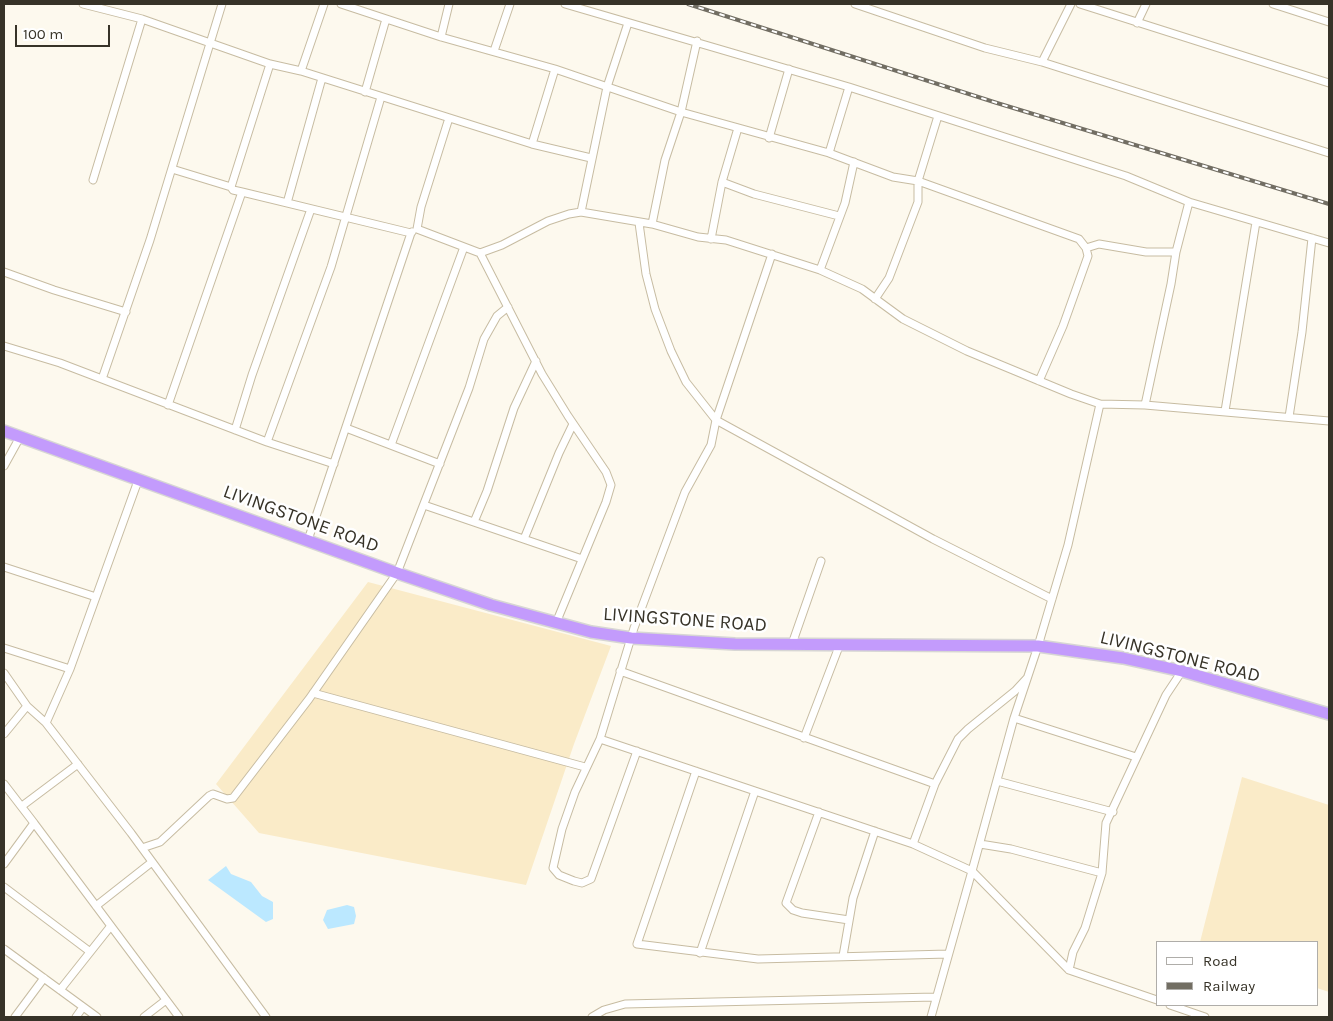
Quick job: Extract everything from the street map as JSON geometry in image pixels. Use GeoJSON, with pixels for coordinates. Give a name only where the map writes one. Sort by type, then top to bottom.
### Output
{"type":"FeatureCollection","features":[{"type":"Feature","properties":{"kind":"highway","name":"LIVINGSTONE ROAD"},"geometry":{"type":"LineString","coordinates":[[4,431],[139,478],[397,573],[556,624],[631,638],[735,644],[1038,646],[1123,658],[1182,671],[1329,714]]}},
{"type":"Feature","properties":{"kind":"street"},"geometry":{"type":"LineString","coordinates":[[83,4],[142,19],[270,64],[301,71],[532,144],[591,158]]}},
{"type":"Feature","properties":{"kind":"street"},"geometry":{"type":"LineString","coordinates":[[102,379],[126,312],[172,169],[222,4]]}},
{"type":"Feature","properties":{"kind":"street"},"geometry":{"type":"LineString","coordinates":[[301,71],[324,4]]}},
{"type":"Feature","properties":{"kind":"street"},"geometry":{"type":"LineString","coordinates":[[341,4],[441,37],[555,69],[680,112],[829,153],[893,177],[918,181],[1080,239],[1086,248],[1088,256],[1066,317],[1039,381]]}},
{"type":"Feature","properties":{"kind":"street"},"geometry":{"type":"LineString","coordinates":[[441,37],[449,4]]}},
{"type":"Feature","properties":{"kind":"street"},"geometry":{"type":"LineString","coordinates":[[494,51],[510,4]]}},
{"type":"Feature","properties":{"kind":"street"},"geometry":{"type":"LineString","coordinates":[[565,4],[697,41],[849,87],[1126,176],[1189,202],[1329,243]]}},
{"type":"Feature","properties":{"kind":"street"},"geometry":{"type":"LineString","coordinates":[[855,4],[985,48],[1042,62],[1329,153]]}},
{"type":"Feature","properties":{"kind":"street"},"geometry":{"type":"LineString","coordinates":[[1042,62],[1071,4]]}},
{"type":"Feature","properties":{"kind":"street"},"geometry":{"type":"LineString","coordinates":[[1080,4],[1329,83]]}},
{"type":"Feature","properties":{"kind":"street"},"geometry":{"type":"LineString","coordinates":[[1137,23],[1146,4]]}},
{"type":"Feature","properties":{"kind":"street"},"geometry":{"type":"LineString","coordinates":[[1275,4],[1329,22]]}},
{"type":"Feature","properties":{"kind":"street"},"geometry":{"type":"LineString","coordinates":[[93,180],[142,19]]}},
{"type":"Feature","properties":{"kind":"street"},"geometry":{"type":"LineString","coordinates":[[365,92],[386,19]]}},
{"type":"Feature","properties":{"kind":"street"},"geometry":{"type":"LineString","coordinates":[[581,212],[607,86],[628,23]]}},
{"type":"Feature","properties":{"kind":"street"},"geometry":{"type":"LineString","coordinates":[[652,224],[666,160],[697,41]]}},
{"type":"Feature","properties":{"kind":"street"},"geometry":{"type":"LineString","coordinates":[[231,187],[270,64]]}},
{"type":"Feature","properties":{"kind":"street"},"geometry":{"type":"LineString","coordinates":[[532,144],[555,69]]}},
{"type":"Feature","properties":{"kind":"street"},"geometry":{"type":"LineString","coordinates":[[769,138],[789,69]]}},
{"type":"Feature","properties":{"kind":"street"},"geometry":{"type":"LineString","coordinates":[[287,203],[322,78]]}},
{"type":"Feature","properties":{"kind":"street"},"geometry":{"type":"LineString","coordinates":[[829,153],[849,87]]}},
{"type":"Feature","properties":{"kind":"street"},"geometry":{"type":"LineString","coordinates":[[267,442],[320,300],[381,97]]}},
{"type":"Feature","properties":{"kind":"street"},"geometry":{"type":"LineString","coordinates":[[875,299],[889,278],[918,202],[918,181],[938,116]]}},
{"type":"Feature","properties":{"kind":"street"},"geometry":{"type":"LineString","coordinates":[[308,540],[414,231],[449,118]]}},
{"type":"Feature","properties":{"kind":"street"},"geometry":{"type":"LineString","coordinates":[[711,239],[722,182],[738,128]]}},
{"type":"Feature","properties":{"kind":"street"},"geometry":{"type":"LineString","coordinates":[[820,270],[844,203],[854,162]]}},
{"type":"Feature","properties":{"kind":"street"},"geometry":{"type":"LineString","coordinates":[[172,169],[231,187],[233,190],[346,218],[414,231],[480,253],[502,245],[548,221],[581,212],[652,224],[711,239],[726,240],[820,270],[862,289],[903,319],[967,351],[1100,404],[1145,405],[1329,421]]}},
{"type":"Feature","properties":{"kind":"street"},"geometry":{"type":"LineString","coordinates":[[722,182],[754,194],[839,216]]}},
{"type":"Feature","properties":{"kind":"street"},"geometry":{"type":"LineString","coordinates":[[168,406],[242,192]]}},
{"type":"Feature","properties":{"kind":"street"},"geometry":{"type":"LineString","coordinates":[[1145,405],[1176,252],[1189,202]]}},
{"type":"Feature","properties":{"kind":"street"},"geometry":{"type":"LineString","coordinates":[[235,430],[252,375],[311,209]]}},
{"type":"Feature","properties":{"kind":"street"},"geometry":{"type":"LineString","coordinates":[[1225,412],[1256,222]]}},
{"type":"Feature","properties":{"kind":"street"},"geometry":{"type":"LineString","coordinates":[[639,223],[646,274],[655,309],[668,343],[686,382],[716,420],[933,539],[1052,599]]}},
{"type":"Feature","properties":{"kind":"street"},"geometry":{"type":"LineString","coordinates":[[1289,417],[1302,332],[1312,238]]}},
{"type":"Feature","properties":{"kind":"street"},"geometry":{"type":"LineString","coordinates":[[1086,248],[1099,244],[1146,252],[1176,252]]}},
{"type":"Feature","properties":{"kind":"street"},"geometry":{"type":"LineString","coordinates":[[391,445],[464,247]]}},
{"type":"Feature","properties":{"kind":"street"},"geometry":{"type":"LineString","coordinates":[[480,253],[536,361],[573,424],[606,472],[611,485],[606,502],[556,624]]}},
{"type":"Feature","properties":{"kind":"street"},"geometry":{"type":"LineString","coordinates":[[637,751],[591,880],[582,883],[559,874],[553,868],[562,829],[585,767],[600,739],[631,638],[685,492],[710,444],[716,420],[772,254]]}},
{"type":"Feature","properties":{"kind":"street"},"geometry":{"type":"LineString","coordinates":[[4,272],[54,290],[126,312]]}},
{"type":"Feature","properties":{"kind":"street"},"geometry":{"type":"LineString","coordinates":[[142,848],[160,842],[208,796],[213,794],[227,799],[233,798],[313,693],[397,573],[469,388],[484,339],[497,316],[508,307]]}},
{"type":"Feature","properties":{"kind":"street"},"geometry":{"type":"LineString","coordinates":[[4,346],[102,379],[168,406],[334,464]]}},
{"type":"Feature","properties":{"kind":"street"},"geometry":{"type":"LineString","coordinates":[[474,522],[487,491],[514,408],[536,361]]}},
{"type":"Feature","properties":{"kind":"street"},"geometry":{"type":"LineString","coordinates":[[931,1017],[1014,718],[1029,676],[1068,545],[1100,404]]}},
{"type":"Feature","properties":{"kind":"street"},"geometry":{"type":"LineString","coordinates":[[524,539],[559,453],[573,424]]}},
{"type":"Feature","properties":{"kind":"street"},"geometry":{"type":"LineString","coordinates":[[346,428],[440,464]]}},
{"type":"Feature","properties":{"kind":"street"},"geometry":{"type":"LineString","coordinates":[[4,466],[20,437]]}},
{"type":"Feature","properties":{"kind":"street"},"geometry":{"type":"LineString","coordinates":[[46,723],[70,669],[139,478]]}},
{"type":"Feature","properties":{"kind":"street"},"geometry":{"type":"LineString","coordinates":[[424,505],[582,559]]}},
{"type":"Feature","properties":{"kind":"street"},"geometry":{"type":"LineString","coordinates":[[792,644],[821,562]]}},
{"type":"Feature","properties":{"kind":"street"},"geometry":{"type":"LineString","coordinates":[[4,567],[96,596]]}},
{"type":"Feature","properties":{"kind":"street"},"geometry":{"type":"LineString","coordinates":[[804,738],[840,644]]}},
{"type":"Feature","properties":{"kind":"street"},"geometry":{"type":"LineString","coordinates":[[4,648],[70,669]]}},
{"type":"Feature","properties":{"kind":"street"},"geometry":{"type":"LineString","coordinates":[[620,671],[935,784]]}},
{"type":"Feature","properties":{"kind":"street"},"geometry":{"type":"LineString","coordinates":[[1069,970],[1073,952],[1085,928],[1102,873],[1106,823],[1113,812],[1136,757],[1166,695],[1182,671]]}},
{"type":"Feature","properties":{"kind":"street"},"geometry":{"type":"LineString","coordinates":[[4,673],[27,706],[46,723],[142,848],[266,1017]]}},
{"type":"Feature","properties":{"kind":"street"},"geometry":{"type":"LineString","coordinates":[[913,844],[935,784],[958,740],[968,729],[1015,692],[1029,676]]}},
{"type":"Feature","properties":{"kind":"street"},"geometry":{"type":"LineString","coordinates":[[313,693],[585,767]]}},
{"type":"Feature","properties":{"kind":"street"},"geometry":{"type":"LineString","coordinates":[[4,734],[27,706]]}},
{"type":"Feature","properties":{"kind":"street"},"geometry":{"type":"LineString","coordinates":[[1014,718],[1136,757]]}},
{"type":"Feature","properties":{"kind":"street"},"geometry":{"type":"LineString","coordinates":[[600,739],[876,830],[913,844],[972,871],[1069,970],[1156,1000]]}},
{"type":"Feature","properties":{"kind":"street"},"geometry":{"type":"LineString","coordinates":[[22,806],[78,764]]}},
{"type":"Feature","properties":{"kind":"street"},"geometry":{"type":"LineString","coordinates":[[696,771],[637,944],[758,959],[948,954]]}},
{"type":"Feature","properties":{"kind":"street"},"geometry":{"type":"LineString","coordinates":[[997,780],[1113,812]]}},
{"type":"Feature","properties":{"kind":"street"},"geometry":{"type":"LineString","coordinates":[[4,784],[179,1017]]}},
{"type":"Feature","properties":{"kind":"street"},"geometry":{"type":"LineString","coordinates":[[700,953],[756,791]]}},
{"type":"Feature","properties":{"kind":"street"},"geometry":{"type":"LineString","coordinates":[[819,812],[786,903],[793,910],[802,913],[849,920]]}},
{"type":"Feature","properties":{"kind":"street"},"geometry":{"type":"LineString","coordinates":[[4,864],[34,823]]}},
{"type":"Feature","properties":{"kind":"street"},"geometry":{"type":"LineString","coordinates":[[843,956],[860,872],[876,830]]}},
{"type":"Feature","properties":{"kind":"street"},"geometry":{"type":"LineString","coordinates":[[980,844],[1011,849],[1102,873]]}},
{"type":"Feature","properties":{"kind":"street"},"geometry":{"type":"LineString","coordinates":[[96,906],[152,862]]}},
{"type":"Feature","properties":{"kind":"street"},"geometry":{"type":"LineString","coordinates":[[4,887],[89,951]]}},
{"type":"Feature","properties":{"kind":"street"},"geometry":{"type":"LineString","coordinates":[[60,990],[89,951],[110,927]]}},
{"type":"Feature","properties":{"kind":"street"},"geometry":{"type":"LineString","coordinates":[[4,950],[97,1017]]}},
{"type":"Feature","properties":{"kind":"street"},"geometry":{"type":"LineString","coordinates":[[15,1017],[44,978]]}},
{"type":"Feature","properties":{"kind":"street"},"geometry":{"type":"LineString","coordinates":[[592,1017],[609,1007],[625,1004],[935,997]]}},
{"type":"Feature","properties":{"kind":"street"},"geometry":{"type":"LineString","coordinates":[[144,1017],[166,1000]]}},
{"type":"Feature","properties":{"kind":"street"},"geometry":{"type":"LineString","coordinates":[[1173,1006],[1205,1017]]}},
{"type":"Feature","properties":{"kind":"street"},"geometry":{"type":"LineString","coordinates":[[76,1017],[83,1007]]}},
{"type":"Feature","properties":{"kind":"shaded area"},"geometry":{"type":"Polygon","coordinates":[[[368,582],[611,646],[574,744],[526,885],[259,833],[216,784],[368,582]]]}},
{"type":"Feature","properties":{"kind":"shaded area"},"geometry":{"type":"Polygon","coordinates":[[[1242,777],[1329,805],[1329,992],[1318,988],[1318,941],[1200,941],[1242,777]]]}},
{"type":"Feature","properties":{"kind":"water"},"geometry":{"type":"Polygon","coordinates":[[[226,866],[231,874],[251,882],[262,896],[273,902],[273,919],[266,922],[208,880],[226,866]]]}},
{"type":"Feature","properties":{"kind":"water"},"geometry":{"type":"Polygon","coordinates":[[[347,905],[354,907],[356,916],[354,924],[328,929],[323,920],[327,910],[347,905]]]}},
{"type":"Feature","properties":{"kind":"railway"},"geometry":{"type":"LineString","coordinates":[[688,4],[997,103],[1329,204]]}}]}
